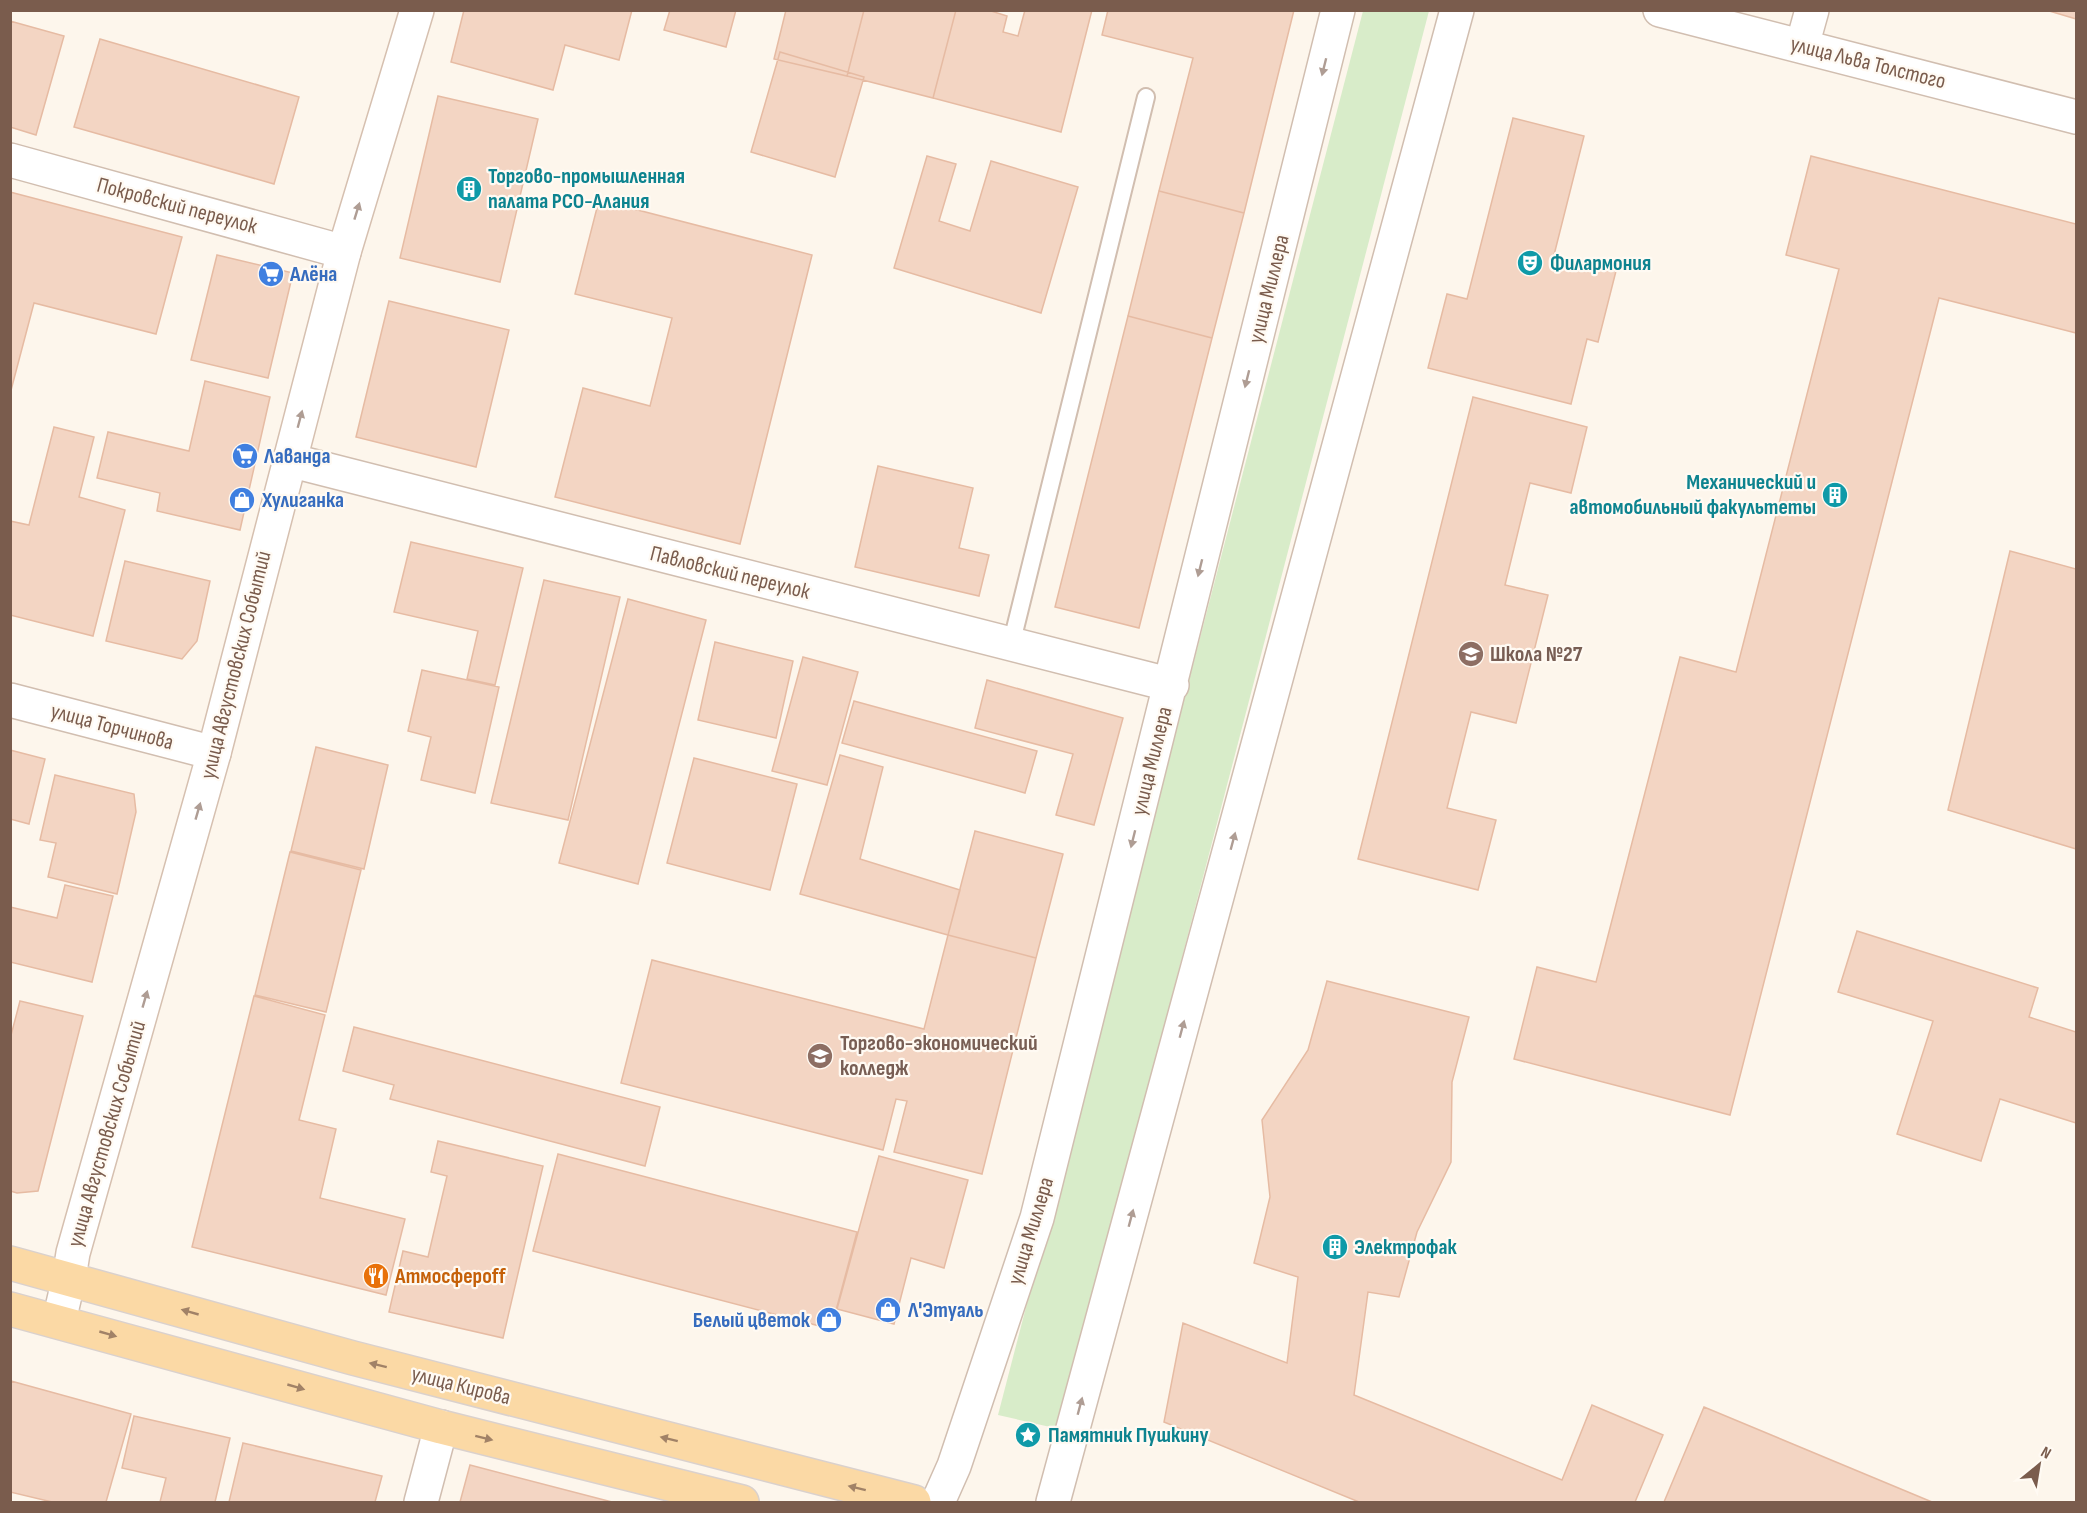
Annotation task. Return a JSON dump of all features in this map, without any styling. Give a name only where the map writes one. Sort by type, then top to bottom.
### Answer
[{"type":"main road","name":"улица Кирова","points":[[10,1263],[352,1358],[914,1503]]},
{"type":"main road","name":"улица Кирова","points":[[10,1309],[441,1427],[741,1503]]},
{"type":"street","name":"улица Августовских Событий","points":[[59,1321],[73,1253],[214,753],[344,252],[417,10]]},
{"type":"street","name":"улица Миллера","points":[[938,1503],[954,1467],[1037,1218],[1172,686],[1338,10]]},
{"type":"street","points":[[1053,1503],[1457,10]]},
{"type":"street","name":"улица Льва Толстого","points":[[1660,10],[2076,117]]},
{"type":"street","points":[[1802,46],[1812,10]]},
{"type":"street","name":"Покровский переулок","points":[[10,160],[344,252]]},
{"type":"street","name":"Павловский переулок","points":[[289,460],[1172,686]]},
{"type":"street","name":"улица Торчинова","points":[[10,700],[214,753]]},
{"type":"street","points":[[421,1503],[441,1427]]},
{"type":"lane","points":[[1011,645],[1146,97]]},
{"type":"green space","points":[[1363,11],[1429,11],[1059,1429],[998,1415]]},
{"type":"building","points":[[464,10],[632,10],[619,60],[565,45],[553,90],[451,62]]},
{"type":"building","points":[[670,10],[736,10],[726,47],[664,30]]},
{"type":"building","points":[[786,10],[864,10],[847,76],[774,59]]},
{"type":"building","points":[[864,10],[956,10],[933,98],[847,76]]},
{"type":"building","points":[[956,10],[988,10],[1007,16],[1003,32],[1018,36],[1025,10],[1092,10],[1061,132],[933,98]]},
{"type":"building","points":[[1108,10],[1294,10],[1244,213],[1159,191],[1193,58],[1102,35]]},
{"type":"building","points":[[2046,10],[2076,10],[2076,19]]},
{"type":"building","points":[[10,21],[64,36],[36,135],[10,127]]},
{"type":"building","points":[[100,39],[299,97],[274,184],[74,127]]},
{"type":"building","points":[[780,52],[864,77],[835,177],[751,152]]},
{"type":"building","name":"Торгово-промышленная палата РСО-Алания","points":[[438,96],[538,119],[500,282],[400,258]]},
{"type":"building","name":"Филармония","points":[[1513,118],[1584,136],[1554,255],[1616,271],[1598,342],[1587,339],[1571,404],[1428,368],[1447,294],[1467,299]]},
{"type":"building","points":[[927,156],[956,164],[939,221],[970,231],[991,161],[1078,187],[1041,313],[894,268]]},
{"type":"building","name":"Механический и автомобильный факультеты","points":[[1811,156],[2076,224],[2076,333],[1939,298],[1730,1115],[1514,1059],[1537,967],[1596,982],[1680,657],[1736,672],[1839,269],[1786,255]]},
{"type":"building","points":[[1159,191],[1244,213],[1212,338],[1128,316]]},
{"type":"building","points":[[10,192],[182,237],[156,334],[34,303],[10,394]]},
{"type":"building","points":[[599,200],[812,255],[740,544],[555,497],[583,388],[650,406],[672,318],[575,294]]},
{"type":"building","points":[[217,255],[293,273],[268,378],[191,360]]},
{"type":"building","points":[[389,301],[509,330],[476,467],[356,437]]},
{"type":"building","points":[[1128,316],[1212,338],[1139,628],[1055,607]]},
{"type":"building","points":[[205,381],[270,397],[240,530],[157,511],[160,493],[97,478],[108,432],[189,451]]},
{"type":"building","name":"Школа №27","points":[[1473,397],[1587,427],[1571,493],[1530,483],[1505,585],[1548,595],[1516,723],[1471,712],[1447,808],[1496,820],[1478,890],[1358,859]]},
{"type":"building","points":[[54,427],[94,437],[79,497],[125,510],[93,636],[10,615],[10,521],[29,525]]},
{"type":"building","points":[[878,466],[973,488],[959,548],[989,555],[979,596],[855,567]]},
{"type":"building","points":[[411,542],[523,568],[495,685],[467,679],[478,631],[394,612]]},
{"type":"building","points":[[2010,551],[2076,569],[2076,849],[1948,810]]},
{"type":"building","points":[[125,561],[210,581],[197,641],[182,659],[106,641]]},
{"type":"building","points":[[544,580],[620,597],[568,820],[491,803]]},
{"type":"building","points":[[628,599],[706,620],[638,884],[559,863]]},
{"type":"building","points":[[715,642],[793,661],[776,738],[698,720]]},
{"type":"building","points":[[803,657],[858,672],[827,785],[772,771]]},
{"type":"building","points":[[422,670],[499,687],[475,793],[421,780],[431,737],[408,731]]},
{"type":"building","points":[[987,680],[1123,718],[1094,825],[1056,815],[1073,754],[975,728]]},
{"type":"building","points":[[854,701],[1037,751],[1025,793],[842,743]]},
{"type":"building","points":[[316,747],[388,765],[364,869],[291,851]]},
{"type":"building","points":[[10,750],[45,759],[29,824],[10,819]]},
{"type":"building","points":[[840,755],[883,767],[860,859],[960,890],[948,935],[800,894]]},
{"type":"building","points":[[694,758],[797,784],[770,890],[667,863]]},
{"type":"building","points":[[55,775],[134,794],[136,812],[117,894],[48,877],[56,843],[40,840]]},
{"type":"building","points":[[975,831],[1063,854],[1036,958],[948,935]]},
{"type":"building","points":[[290,852],[361,870],[326,1012],[255,995]]},
{"type":"building","points":[[65,885],[113,896],[92,982],[10,962],[10,907],[57,918]]},
{"type":"building","points":[[1857,931],[2038,988],[2029,1017],[2076,1032],[2076,1123],[2000,1099],[1981,1161],[1897,1134],[1933,1021],[1838,992]]},
{"type":"building","name":"Торгово-экономический колледж","points":[[948,935],[1036,958],[982,1174],[894,1152],[907,1101],[896,1099],[883,1150],[621,1083],[652,960],[924,1029]]},
{"type":"building","name":"Электрофак","points":[[1327,981],[1469,1017],[1452,1082],[1451,1162],[1417,1232],[1399,1297],[1368,1292],[1354,1395],[1562,1480],[1592,1405],[1663,1435],[1635,1502],[1359,1502],[1164,1422],[1183,1323],[1287,1363],[1298,1277],[1254,1263],[1270,1197],[1262,1120],[1308,1050]]},
{"type":"building","points":[[254,996],[325,1015],[299,1120],[336,1129],[320,1198],[405,1219],[386,1295],[192,1247]]},
{"type":"building","points":[[20,1001],[83,1016],[38,1191],[17,1193],[10,1191],[10,1039]]},
{"type":"building","points":[[354,1027],[660,1107],[645,1166],[390,1099],[394,1085],[343,1071]]},
{"type":"building","points":[[438,1141],[543,1166],[503,1338],[389,1312],[403,1251],[428,1257],[447,1176],[431,1172]]},
{"type":"building","points":[[558,1154],[857,1232],[831,1329],[533,1251]]},
{"type":"building","points":[[879,1156],[968,1180],[944,1268],[911,1258],[894,1324],[837,1309]]},
{"type":"building","points":[[11,1381],[131,1414],[106,1502],[52,1502],[10,1492]]},
{"type":"building","points":[[1704,1407],[1932,1502],[1664,1502]]},
{"type":"building","points":[[134,1416],[230,1438],[215,1502],[160,1502],[166,1478],[122,1468]]},
{"type":"building","points":[[243,1443],[382,1476],[375,1502],[229,1502]]},
{"type":"building","points":[[470,1465],[612,1502],[460,1502]]},
{"type":"place","name":"Торгово-промышленная палата РСО-Алания","points":[[469,189]]},
{"type":"place","name":"Филармония","points":[[1530,263]]},
{"type":"place","name":"Алёна","points":[[271,274]]},
{"type":"place","name":"Лаванда","points":[[245,456]]},
{"type":"place","name":"Механический и автомобильный факультеты","points":[[1835,495]]},
{"type":"place","name":"Хулиганка","points":[[242,500]]},
{"type":"place","name":"Школа №27","points":[[1471,654]]},
{"type":"place","name":"Торгово-экономический колледж","points":[[820,1056]]},
{"type":"place","name":"Электрофак","points":[[1335,1247]]},
{"type":"place","name":"Атмосферoff","points":[[376,1276]]},
{"type":"place","name":"Л'Этуаль","points":[[888,1310]]},
{"type":"place","name":"Белый цветок","points":[[829,1320]]},
{"type":"place","name":"Памятник Пушкину","points":[[1028,1435]]}]
